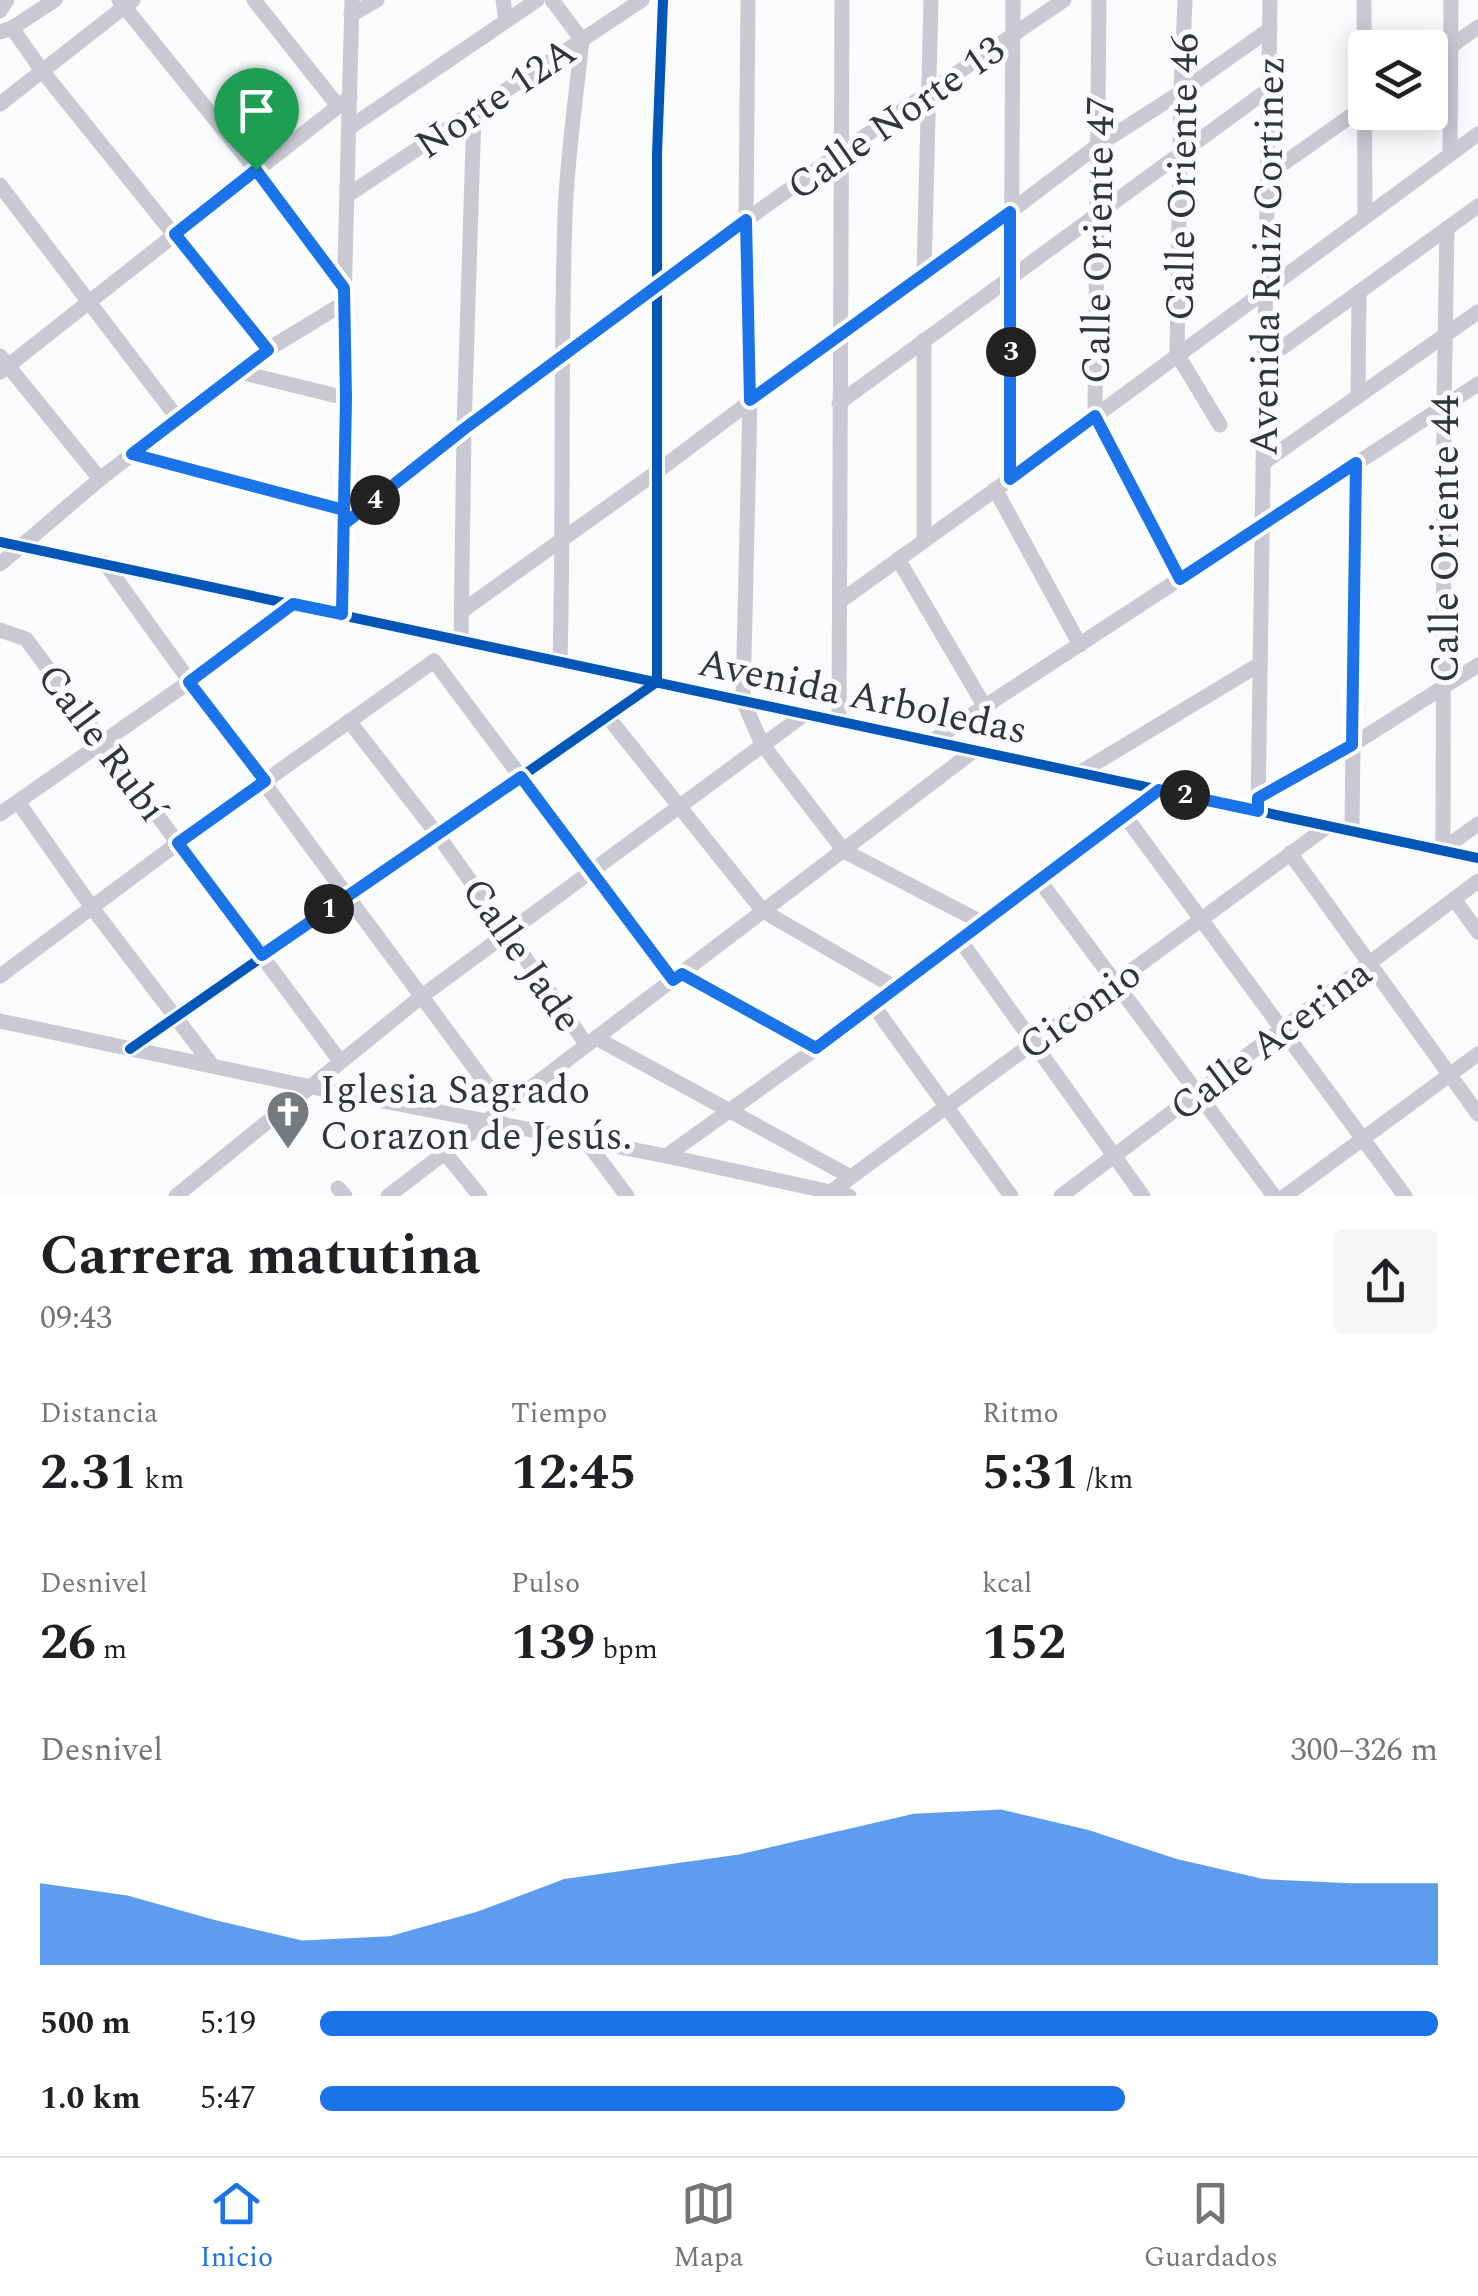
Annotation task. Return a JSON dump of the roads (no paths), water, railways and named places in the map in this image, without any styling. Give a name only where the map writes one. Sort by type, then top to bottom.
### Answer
[{"type":"street","points":[[0,10],[7,0]]},
{"type":"street","points":[[55,0],[6,30],[268,350]]},
{"type":"street","points":[[254,0],[344,102]]},
{"type":"street","points":[[342,614],[349,128],[344,102],[352,8],[377,0]]},
{"type":"street","points":[[502,0],[506,22]]},
{"type":"street","points":[[349,128],[537,0]]},
{"type":"street","points":[[552,0],[582,40],[565,212],[560,661]]},
{"type":"street","name":"Norte 12A","points":[[348,195],[642,0]]},
{"type":"street","points":[[130,1048],[657,682],[657,152],[663,0]]},
{"type":"street","points":[[748,0],[746,220],[750,400],[744,700],[762,744],[844,851],[983,922]]},
{"type":"street","points":[[840,721],[842,0]]},
{"type":"street","points":[[924,274],[930,0]]},
{"type":"street","points":[[1010,479],[1013,0]]},
{"type":"street","name":"Calle Norte 13","points":[[344,517],[840,152],[1064,0]]},
{"type":"street","name":"Calle Oriente 47","points":[[1100,0],[1095,416],[1180,579]]},
{"type":"street","name":"Calle Oriente 46","points":[[1177,354],[1185,0]]},
{"type":"street","name":"Avenida Ruiz Cortinez","points":[[1258,805],[1270,0]]},
{"type":"street","points":[[1364,0],[1364,30]]},
{"type":"street","points":[[1450,154],[1451,0]]},
{"type":"street","points":[[0,104],[126,2],[256,170],[344,296]]},
{"type":"street","points":[[1450,46],[1478,27]]},
{"type":"street","points":[[462,611],[1098,146],[1270,29]]},
{"type":"street","points":[[839,402],[1269,90]]},
{"type":"street","points":[[100,479],[3,365],[90,302],[344,102]]},
{"type":"street","points":[[461,640],[474,112]]},
{"type":"street","points":[[1268,175],[1348,118]]},
{"type":"street","points":[[1364,130],[1365,216]]},
{"type":"street","points":[[842,600],[1478,134]]},
{"type":"street","points":[[0,185],[178,419]]},
{"type":"street","points":[[1265,360],[1478,206]]},
{"type":"street","name":"Calle Oriente 44","points":[[1443,849],[1447,228]]},
{"type":"street","points":[[1358,396],[1359,292]]},
{"type":"street","points":[[0,564],[132,454],[344,296]]},
{"type":"street","points":[[1263,462],[1478,312]]},
{"type":"street","points":[[924,340],[924,540]]},
{"type":"street","points":[[1177,354],[1220,424]]},
{"type":"street","points":[[239,372],[346,398]]},
{"type":"street","points":[[932,741],[1478,384]]},
{"type":"street","points":[[132,454],[344,517]]},
{"type":"street","points":[[1352,831],[1356,463]]},
{"type":"street","points":[[995,489],[1080,644]]},
{"type":"street","name":"Avenida Arboledas","points":[[0,542],[1159,790],[1258,805],[1328,826],[1478,858]]},
{"type":"street","points":[[898,559],[984,707]]},
{"type":"street","points":[[105,564],[504,1108]]},
{"type":"street","points":[[0,814],[293,604]]},
{"type":"street","name":"Calle Rubí","points":[[0,630],[26,639],[340,1060]]},
{"type":"street","points":[[3,968],[93,909],[178,843],[434,661],[439,635]]},
{"type":"street","points":[[434,661],[592,872],[677,977],[816,1048]]},
{"type":"street","points":[[1079,772],[1260,664]]},
{"type":"street","points":[[1258,805],[1478,665]]},
{"type":"street","points":[[176,1196],[197,1190],[340,1060],[422,996],[805,714]]},
{"type":"street","points":[[607,716],[764,911],[896,988]]},
{"type":"street","name":"Calle Jade","points":[[349,720],[592,1041],[851,1177]]},
{"type":"street","points":[[388,1196],[975,750]]},
{"type":"street","points":[[666,1156],[1159,790]]},
{"type":"street","points":[[18,802],[212,1066]]},
{"type":"street","points":[[1125,816],[1405,1196]]},
{"type":"street","points":[[1443,849],[1478,824]]},
{"type":"street","name":"Ciconio","points":[[828,1194],[1328,826]]},
{"type":"street","points":[[1290,853],[1478,1114]]},
{"type":"street","points":[[1039,880],[1274,1196]]},
{"type":"street","name":"Calle Acerina","points":[[1061,1196],[1478,881]]},
{"type":"street","points":[[1454,900],[1478,932]]},
{"type":"street","points":[[960,940],[1143,1196]]},
{"type":"street","points":[[873,1006],[1011,1196]]},
{"type":"street","points":[[0,1021],[849,1196]]},
{"type":"street","points":[[1285,1196],[1478,1054]]},
{"type":"street","points":[[586,1141],[620,1193]]},
{"type":"street","points":[[445,1153],[480,1196]]},
{"type":"place","name":"Iglesia Sagrado Corazon de Jesús.","points":[[288,1150]]}]
